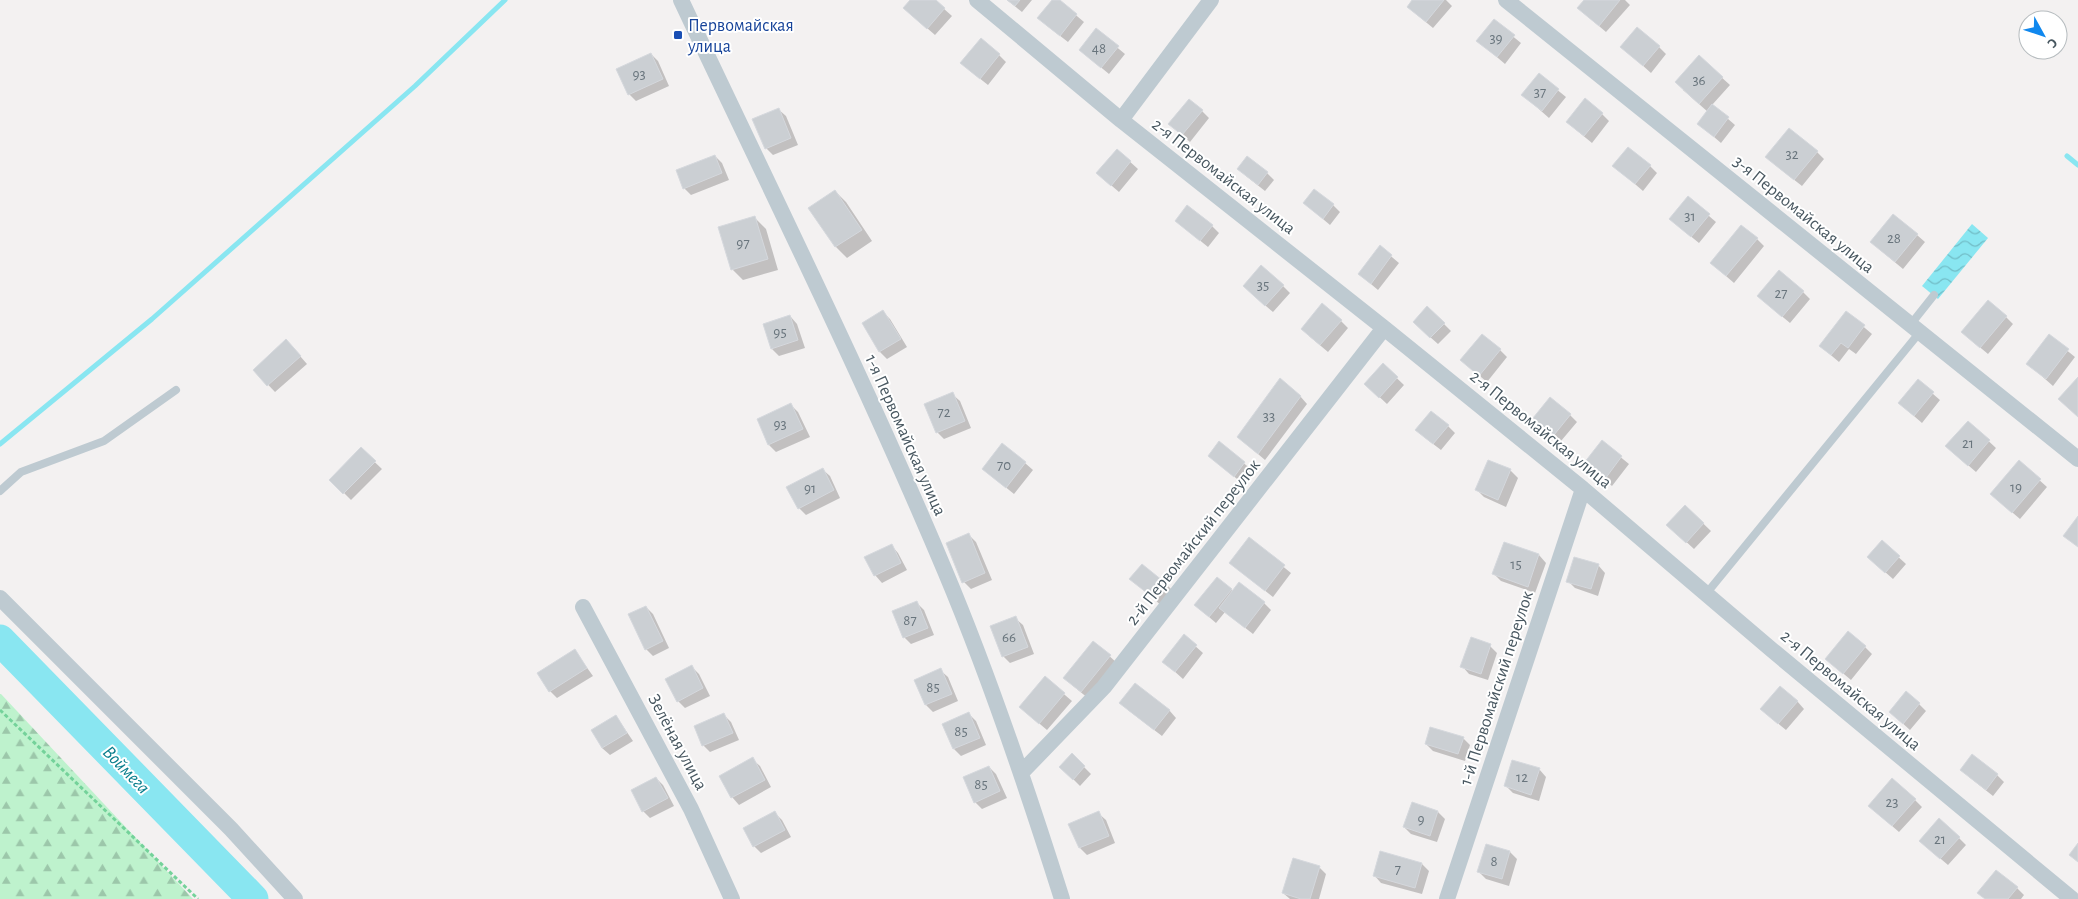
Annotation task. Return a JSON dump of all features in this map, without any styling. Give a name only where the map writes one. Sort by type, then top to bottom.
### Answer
[{"type":"street","name":"1-я Первомайская улица","points":[[681,0],[854,369],[945,571],[1022,772],[1062,899]]},
{"type":"street","name":"2-я Первомайская улица","points":[[977,0],[1120,120],[1384,328],[1583,489],[2072,899]]},
{"type":"street","points":[[1120,120],[1211,0]]},
{"type":"street","name":"3-я Первомайская улица","points":[[1507,0],[2078,459]]},
{"type":"street","name":"2-й Первомайский переулок","points":[[1022,772],[1104,687],[1384,328]]},
{"type":"street","name":"1-й Первомайский переулок","points":[[1447,899],[1583,489]]},
{"type":"street","points":[[0,598],[231,829],[295,899]]},
{"type":"street","name":"Зелёная улица","points":[[583,607],[691,809],[732,899]]},
{"type":"lane","points":[[1706,594],[1915,328],[1934,295]]},
{"type":"lane","points":[[0,491],[21,472],[104,441],[176,390]]},
{"type":"path","points":[[0,710],[198,899]]},
{"type":"green space","points":[[1,694],[193,899],[0,899]]},
{"type":"water","points":[[1972,224],[1988,238],[1938,299],[1922,286]]},
{"type":"building","points":[[910,0],[936,0],[945,8],[927,29],[903,8]]},
{"type":"building","points":[[1007,0],[1020,0],[1015,6]]},
{"type":"building","points":[[1052,0],[1060,0],[1077,14],[1060,36],[1037,18]]},
{"type":"building","points":[[1412,0],[1444,0],[1426,22],[1407,7]]},
{"type":"building","points":[[1584,0],[1620,0],[1599,26],[1577,8]]},
{"type":"building","points":[[1494,19],[1515,35],[1497,57],[1476,41]]},
{"type":"building","points":[[1637,27],[1660,46],[1643,66],[1620,47]]},
{"type":"building","points":[[1096,28],[1119,46],[1101,68],[1079,50]]},
{"type":"building","points":[[981,38],[1000,54],[980,79],[960,63]]},
{"type":"building","points":[[651,53],[663,79],[628,95],[616,69]]},
{"type":"building","points":[[1699,55],[1723,77],[1699,104],[1675,82]]},
{"type":"building","points":[[1539,73],[1559,89],[1542,111],[1521,95]]},
{"type":"building","points":[[1585,98],[1603,113],[1584,136],[1566,122]]},
{"type":"building","points":[[1189,99],[1203,110],[1182,135],[1168,124]]},
{"type":"building","points":[[1712,104],[1729,117],[1714,137],[1697,124]]},
{"type":"building","points":[[779,108],[791,138],[765,149],[752,119]]},
{"type":"building","points":[[1789,128],[1818,151],[1794,180],[1765,157]]},
{"type":"building","points":[[1628,147],[1651,165],[1635,184],[1612,166]]},
{"type":"building","points":[[1117,149],[1131,161],[1111,186],[1096,173]]},
{"type":"building","points":[[715,155],[722,173],[683,189],[676,170]]},
{"type":"building","points":[[1247,156],[1268,172],[1258,185],[1237,169]]},
{"type":"building","points":[[1314,189],[1334,204],[1323,219],[1303,203]]},
{"type":"building","points":[[835,190],[862,230],[835,247],[808,208]]},
{"type":"building","points":[[1688,196],[1710,214],[1691,237],[1669,219]]},
{"type":"building","points":[[1187,205],[1213,225],[1200,241],[1175,221]]},
{"type":"building","points":[[1893,214],[1918,234],[1895,262],[1870,242]]},
{"type":"building","points":[[755,216],[768,259],[731,270],[718,227]]},
{"type":"building","points":[[1741,225],[1758,238],[1726,276],[1710,263]]},
{"type":"building","points":[[1380,245],[1392,255],[1371,284],[1358,274]]},
{"type":"building","points":[[1261,265],[1284,285],[1265,306],[1243,286]]},
{"type":"building","points":[[1779,270],[1804,291],[1782,317],[1757,296]]},
{"type":"building","points":[[1988,300],[2007,316],[1980,348],[1961,332]]},
{"type":"building","points":[[1322,303],[1342,320],[1320,345],[1301,329]]},
{"type":"building","points":[[1427,306],[1445,323],[1430,338],[1413,322]]},
{"type":"building","points":[[883,310],[901,339],[879,352],[862,323]]},
{"type":"building","points":[[1846,311],[1865,325],[1848,348],[1841,343],[1831,355],[1819,346]]},
{"type":"building","points":[[790,315],[798,340],[771,349],[763,324]]},
{"type":"building","points":[[1482,334],[1501,349],[1479,376],[1460,360]]},
{"type":"building","points":[[2049,334],[2069,349],[2046,379],[2026,364]]},
{"type":"building","points":[[286,339],[301,356],[267,386],[253,370]]},
{"type":"building","points":[[1383,363],[1398,377],[1379,398],[1364,384]]},
{"type":"building","points":[[2078,377],[2078,417],[2058,399]]},
{"type":"building","points":[[1280,378],[1301,396],[1258,454],[1237,437]]},
{"type":"building","points":[[1918,379],[1934,392],[1914,416],[1898,403]]},
{"type":"building","points":[[953,392],[965,421],[936,433],[924,404]]},
{"type":"building","points":[[1550,397],[1571,414],[1554,435],[1533,418]]},
{"type":"building","points":[[791,403],[803,429],[768,445],[757,419]]},
{"type":"building","points":[[1431,411],[1449,425],[1433,444],[1415,430]]},
{"type":"building","points":[[1968,421],[1990,440],[1968,466],[1945,446]]},
{"type":"building","points":[[1602,440],[1622,456],[1605,479],[1584,463]]},
{"type":"building","points":[[1219,441],[1245,462],[1234,477],[1208,456]]},
{"type":"building","points":[[1002,443],[1026,462],[1006,488],[982,469]]},
{"type":"building","points":[[361,447],[376,461],[343,494],[329,480]]},
{"type":"building","points":[[1488,460],[1511,469],[1498,500],[1475,490]]},
{"type":"building","points":[[2019,460],[2041,479],[2012,513],[1990,494]]},
{"type":"building","points":[[823,468],[834,490],[798,509],[786,487]]},
{"type":"building","points":[[1685,505],[1704,523],[1686,543],[1666,525]]},
{"type":"building","points":[[2078,516],[2078,547],[2063,536]]},
{"type":"building","points":[[969,533],[985,573],[962,583],[946,543]]},
{"type":"building","points":[[1249,537],[1285,565],[1265,591],[1229,563]]},
{"type":"building","points":[[1882,540],[1900,556],[1885,573],[1867,557]]},
{"type":"building","points":[[1504,542],[1539,554],[1528,587],[1492,574]]},
{"type":"building","points":[[892,544],[901,563],[874,576],[864,557]]},
{"type":"building","points":[[1574,557],[1599,564],[1591,589],[1566,582]]},
{"type":"building","points":[[1142,564],[1168,585],[1156,600],[1129,579]]},
{"type":"building","points":[[1217,577],[1232,589],[1209,617],[1194,605]]},
{"type":"building","points":[[1239,582],[1265,602],[1245,628],[1219,608]]},
{"type":"building","points":[[917,601],[928,628],[903,638],[892,611]]},
{"type":"building","points":[[646,606],[663,641],[645,650],[628,614]]},
{"type":"building","points":[[1016,616],[1028,647],[1002,657],[990,626]]},
{"type":"building","points":[[1848,631],[1866,646],[1843,674],[1825,659]]},
{"type":"building","points":[[1184,634],[1197,645],[1175,672],[1162,662]]},
{"type":"building","points":[[1471,637],[1491,644],[1481,674],[1460,667]]},
{"type":"building","points":[[1093,641],[1111,655],[1081,692],[1063,678]]},
{"type":"building","points":[[575,649],[587,668],[549,692],[537,673]]},
{"type":"building","points":[[692,665],[703,688],[677,702],[665,679]]},
{"type":"building","points":[[941,668],[952,694],[925,705],[914,680]]},
{"type":"building","points":[[1045,676],[1065,693],[1039,724],[1019,707]]},
{"type":"building","points":[[1135,683],[1170,710],[1154,730],[1119,703]]},
{"type":"building","points":[[1780,686],[1798,701],[1778,724],[1760,709]]},
{"type":"building","points":[[1906,691],[1920,703],[1903,724],[1889,712]]},
{"type":"building","points":[[969,712],[980,738],[953,749],[942,724]]},
{"type":"building","points":[[724,713],[733,733],[702,746],[694,726]]},
{"type":"building","points":[[616,715],[627,733],[602,748],[591,730]]},
{"type":"building","points":[[1430,727],[1464,737],[1458,754],[1425,744]]},
{"type":"building","points":[[1072,753],[1085,766],[1073,780],[1059,767]]},
{"type":"building","points":[[1972,754],[1998,774],[1986,790],[1960,770]]},
{"type":"building","points":[[753,757],[765,780],[731,798],[719,776]]},
{"type":"building","points":[[1512,760],[1540,768],[1531,795],[1504,786]]},
{"type":"building","points":[[989,766],[1000,791],[974,803],[963,777]]},
{"type":"building","points":[[656,777],[668,798],[642,812],[631,790]]},
{"type":"building","points":[[1892,778],[1916,799],[1892,826],[1868,806]]},
{"type":"building","points":[[1412,802],[1438,811],[1430,836],[1403,827]]},
{"type":"building","points":[[775,811],[785,830],[753,847],[743,828]]},
{"type":"building","points":[[1099,811],[1109,836],[1079,848],[1068,824]]},
{"type":"building","points":[[1939,818],[1960,837],[1940,859],[1919,841]]},
{"type":"building","points":[[2078,843],[2078,862],[2069,855]]},
{"type":"building","points":[[1486,844],[1510,851],[1502,879],[1477,872]]},
{"type":"building","points":[[1380,851],[1422,863],[1415,888],[1373,876]]},
{"type":"building","points":[[1293,858],[1320,866],[1310,899],[1301,899],[1282,893]]},
{"type":"building","points":[[1996,870],[2018,887],[2008,899],[1985,899],[1977,893]]},
{"type":"waterway","points":[[0,444],[152,319],[415,86],[505,0]]},
{"type":"waterway","points":[[2067,156],[2078,165]]},
{"type":"waterway","name":"Воймега","points":[[0,640],[253,899]]},
{"type":"place","name":"Первомайская улица","points":[[678,35]]}]
